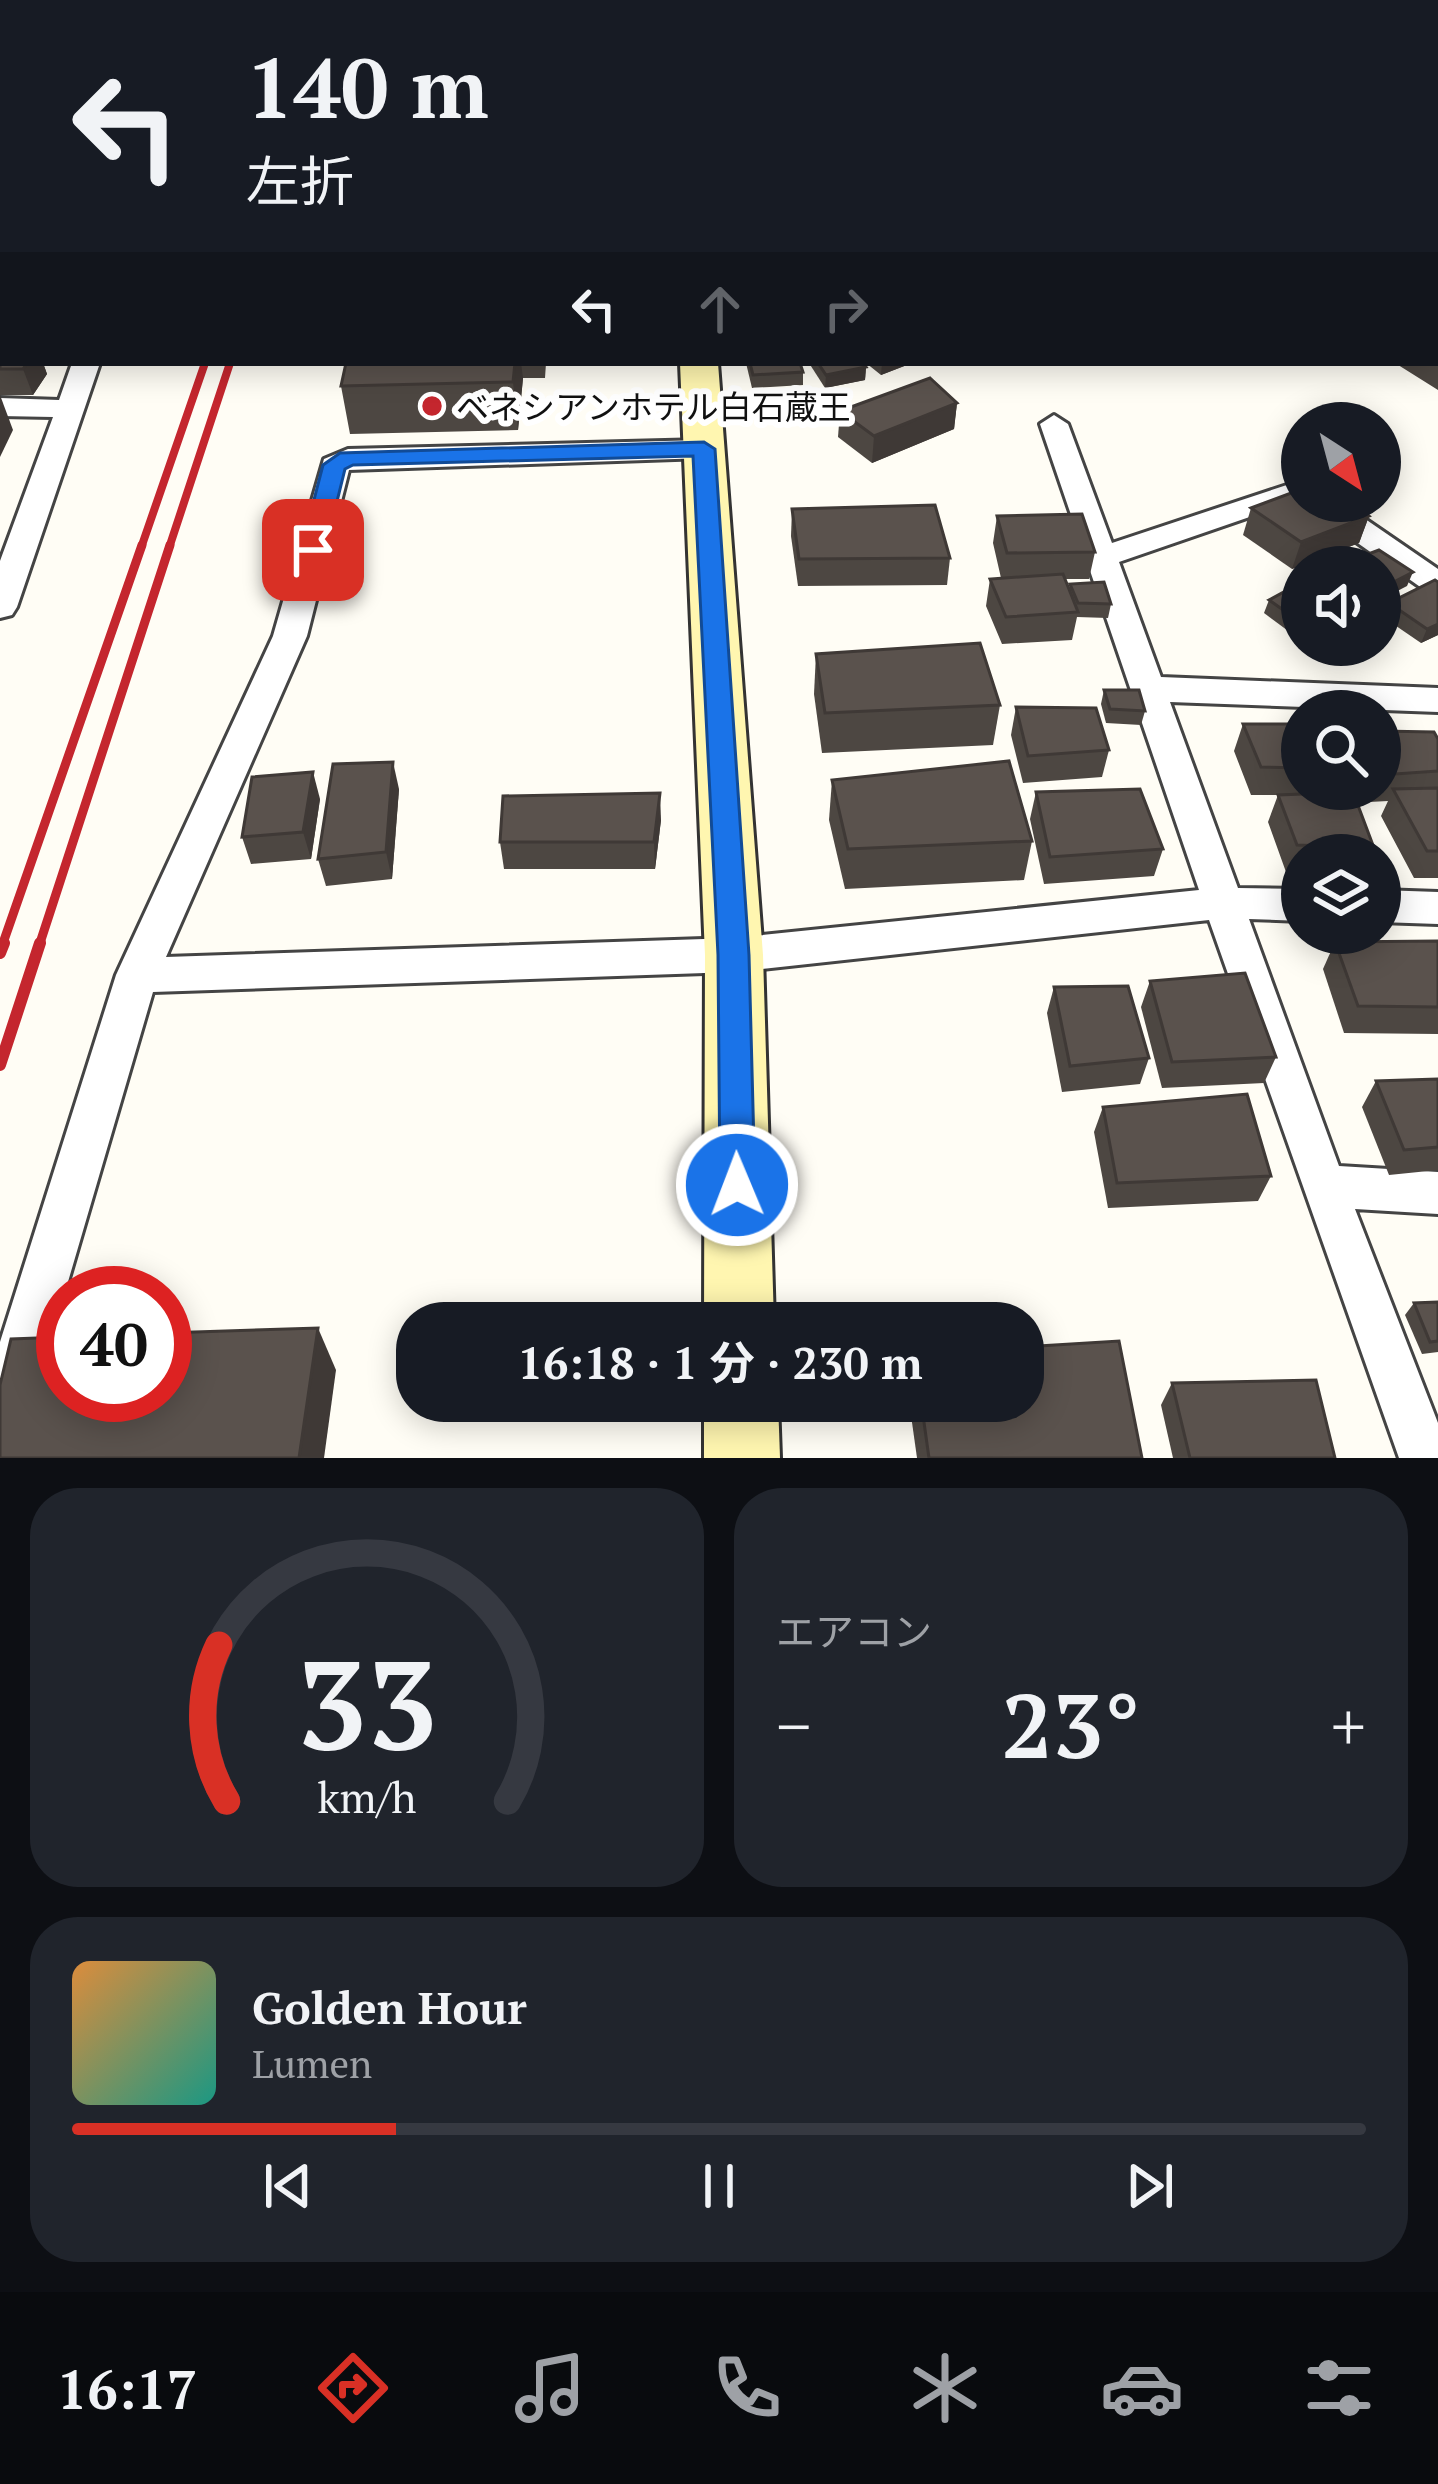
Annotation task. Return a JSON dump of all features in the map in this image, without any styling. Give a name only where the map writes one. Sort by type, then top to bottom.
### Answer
[{"type":"street","points":[[1,601],[85,366]]},
{"type":"street","points":[[699,366],[734,955],[740,1302]]},
{"type":"street","points":[[0,407],[69,409]]},
{"type":"street","points":[[1054,424],[1323,1186],[1425,1458]]},
{"type":"street","points":[[0,1425],[137,975],[290,636],[335,465],[348,458],[704,449]]},
{"type":"street","points":[[1102,556],[1281,497]]},
{"type":"street","points":[[1348,522],[1438,584]]},
{"type":"street","points":[[1148,688],[1438,700]]},
{"type":"street","points":[[137,975],[734,955],[1223,903],[1281,904]]},
{"type":"street","points":[[1401,907],[1438,908]]},
{"type":"street","points":[[1323,1186],[1438,1193]]},
{"type":"street","points":[[741,1422],[742,1458]]},
{"type":"building","points":[[345,366],[515,366],[513,382],[341,386]]},
{"type":"building","points":[[751,366],[801,366],[803,372],[753,375]]},
{"type":"building","points":[[820,366],[866,367],[826,375]]},
{"type":"building","points":[[930,378],[957,403],[874,436],[840,411]]},
{"type":"building","points":[[1281,497],[1281,522],[1353,522],[1301,542],[1251,508]]},
{"type":"building","points":[[935,505],[950,558],[799,559],[792,509]]},
{"type":"building","points":[[1082,514],[1095,552],[1007,553],[997,516]]},
{"type":"building","points":[[1063,574],[1078,612],[1006,617],[990,579]]},
{"type":"building","points":[[1104,582],[1111,604],[1078,603],[1070,584]]},
{"type":"building","points":[[1438,582],[1438,624],[1427,629],[1401,611],[1401,597]]},
{"type":"building","points":[[1281,593],[1281,609],[1269,600]]},
{"type":"building","points":[[980,643],[1000,705],[825,713],[816,654]]},
{"type":"building","points":[[1104,690],[1139,690],[1145,711],[1110,709]]},
{"type":"building","points":[[1016,707],[1096,708],[1109,750],[1028,756]]},
{"type":"building","points":[[1243,724],[1281,724],[1281,767],[1261,767]]},
{"type":"building","points":[[1401,731],[1434,732],[1438,771],[1401,774]]},
{"type":"building","points":[[1009,761],[1032,841],[848,849],[832,780]]},
{"type":"building","points":[[393,762],[386,852],[318,859],[333,764]]},
{"type":"building","points":[[313,772],[303,832],[242,837],[252,777]]},
{"type":"building","points":[[1438,788],[1438,851],[1427,851],[1401,804],[1401,789]]},
{"type":"building","points":[[1140,789],[1163,849],[1050,857],[1036,792]]},
{"type":"building","points":[[660,793],[654,842],[500,842],[503,796]]},
{"type":"building","points":[[1284,810],[1360,810],[1369,834],[1293,834]]},
{"type":"building","points":[[1401,941],[1438,941],[1438,1007],[1358,1006],[1339,954],[1401,954]]},
{"type":"building","points":[[1245,973],[1276,1057],[1172,1062],[1150,981]]},
{"type":"building","points":[[1128,986],[1149,1058],[1070,1066],[1054,987]]},
{"type":"building","points":[[1438,1079],[1438,1147],[1404,1150],[1376,1081]]},
{"type":"building","points":[[1247,1094],[1271,1176],[1117,1183],[1103,1107]]},
{"type":"building","points":[[1438,1302],[1438,1341],[1430,1342],[1414,1303]]},
{"type":"building","points":[[318,1328],[299,1458],[0,1458],[0,1385],[11,1339],[36,1338],[36,1422],[192,1422],[192,1332]]},
{"type":"building","points":[[1119,1341],[1142,1458],[929,1458],[924,1422],[1044,1422],[1044,1346]]},
{"type":"building","points":[[1316,1380],[1335,1458],[1190,1458],[1172,1383]]},
{"type":"railway","points":[[141,548],[204,366]]},
{"type":"railway","points":[[169,548],[229,366]]},
{"type":"railway","points":[[2,946],[142,545]]},
{"type":"railway","points":[[39,946],[170,545]]},
{"type":"railway","points":[[0,953],[4,943]]},
{"type":"railway","points":[[0,1065],[40,943]]},
{"type":"place","name":"ベネシアンホテル白石蔵王","points":[[432,406]]},
{"type":"route","points":[[313,550],[335,465],[348,458],[704,449],[734,955],[737,1185]]}]
